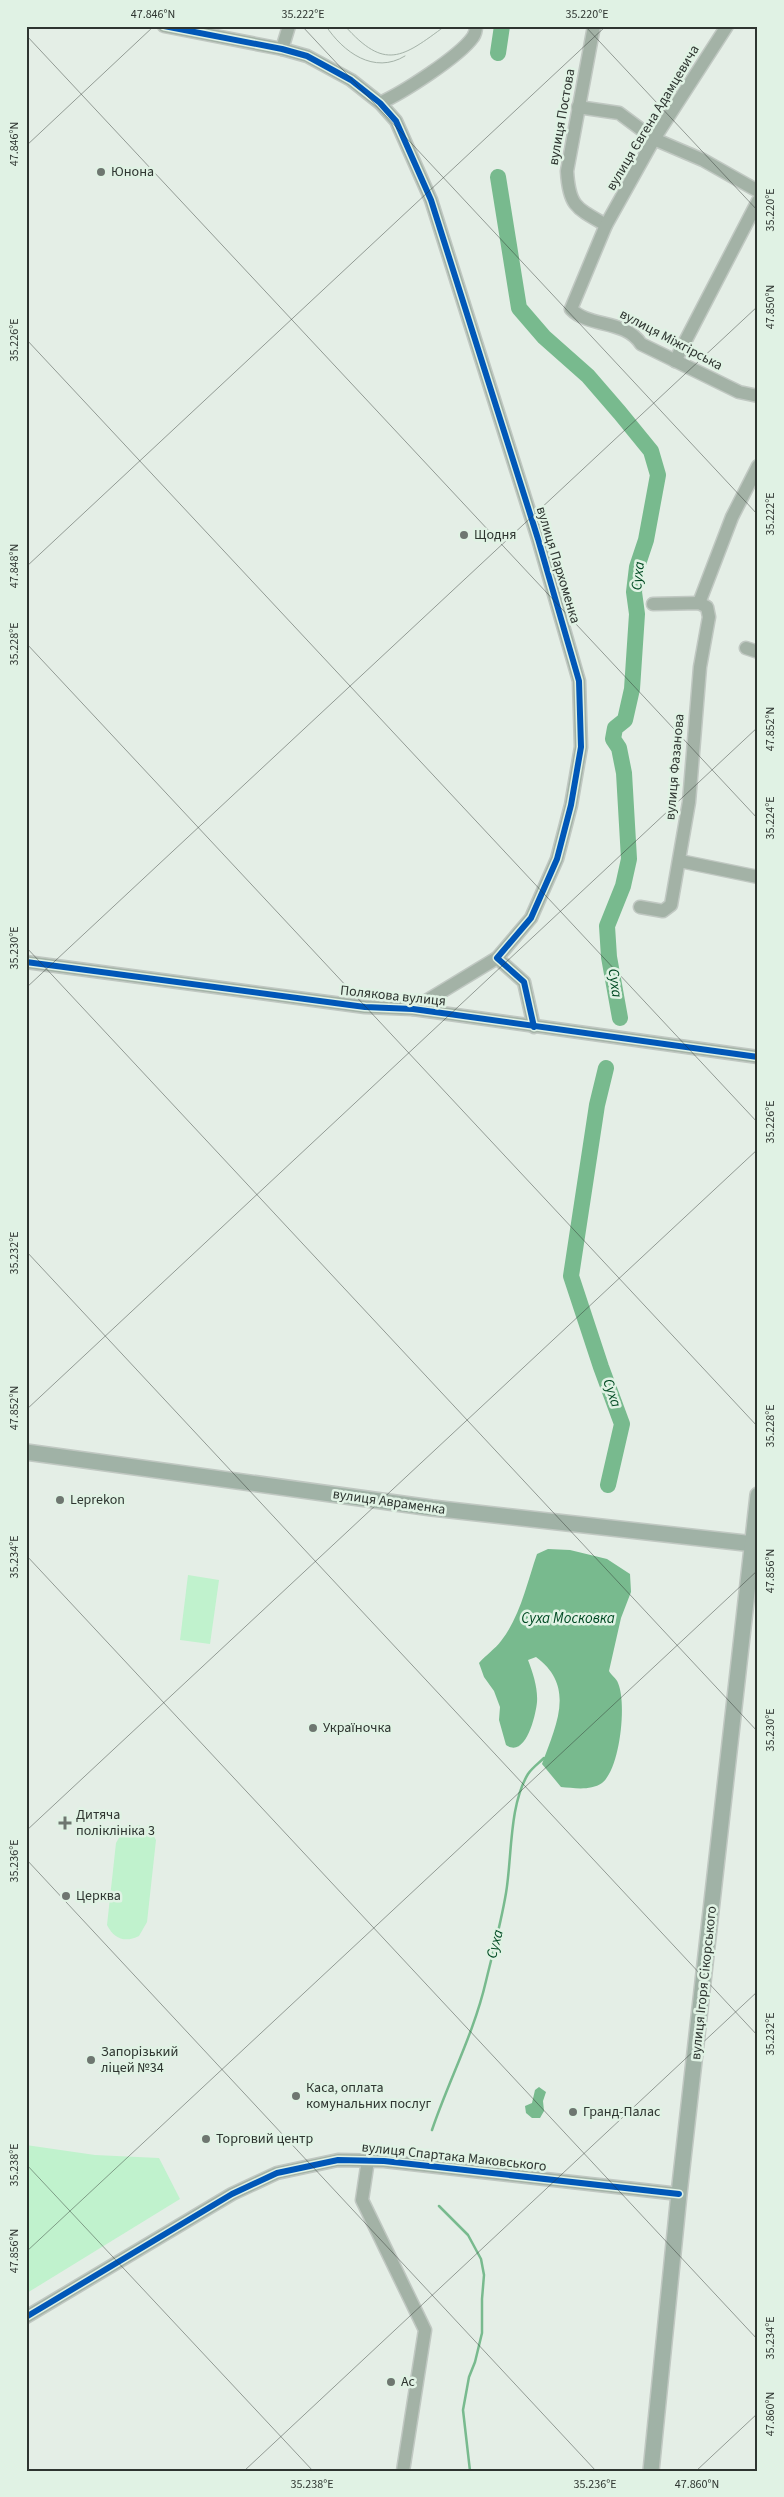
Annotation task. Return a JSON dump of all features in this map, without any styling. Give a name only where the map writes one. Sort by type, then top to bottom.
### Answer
[{"type":"main road","name":"вулиця Авраменка","points":[[26,1452],[432,1508],[754,1544]]},
{"type":"main road","name":"вулиця Ігоря Сікорського","points":[[651,2471],[679,2194],[758,1496]]},
{"type":"street","name":"вулиця Пархоменка","points":[[164,26],[282,49],[328,66],[351,80],[380,103],[396,121],[431,200],[538,539],[579,681],[581,747],[571,805],[557,859],[531,918],[497,958]]},
{"type":"street","points":[[282,49],[288,26]]},
{"type":"street","points":[[380,103],[401,94],[464,47],[474,36],[476,26]]},
{"type":"street","name":"вулиця Постова","points":[[594,26],[567,171],[568,194],[583,212],[606,225]]},
{"type":"street","name":"вулиця Євгена Адамцевича","points":[[571,309],[606,225],[654,139],[727,26]]},
{"type":"street","points":[[578,107],[619,113],[654,139],[703,160],[758,192]]},
{"type":"street","points":[[675,361],[758,201]]},
{"type":"street","name":"вулиця Міжгірська","points":[[571,309],[577,315],[606,322],[635,334],[641,344],[739,392],[758,396]]},
{"type":"street","points":[[653,604],[699,603],[732,517],[758,466]]},
{"type":"street","name":"вулиця Фазанова","points":[[640,908],[663,911],[668,909],[671,905],[680,861],[689,802],[700,667],[709,617],[707,607],[699,603]]},
{"type":"street","points":[[680,861],[758,877]]},
{"type":"street","points":[[497,958],[524,982],[534,1027]]},
{"type":"street","name":"Полякова вулиця","points":[[412,1010],[497,958]]},
{"type":"street","name":"Полякова вулиця","points":[[26,962],[365,1007],[412,1010],[758,1057]]},
{"type":"street","points":[[368,2160],[362,2200],[425,2330],[403,2471]]},
{"type":"street","name":"вулиця Спартака Маковського","points":[[26,2317],[232,2194],[278,2173],[329,2162],[368,2160],[679,2194]]},
{"type":"shaded area","points":[[188,1575],[219,1580],[210,1644],[180,1640]]},
{"type":"shaded area","points":[[139,1825],[152,1833],[156,1840],[147,1922],[139,1936],[125,1939],[113,1934],[107,1925],[116,1843],[124,1829]]},
{"type":"shaded area","points":[[26,2145],[95,2155],[159,2158],[180,2199],[27,2293]]},
{"type":"water","name":"Суха Московка","points":[[548,1549],[570,1550],[607,1559],[630,1574],[631,1592],[621,1618],[609,1671],[617,1682],[621,1693],[622,1720],[620,1736],[613,1765],[608,1776],[602,1783],[592,1787],[561,1787],[542,1764],[557,1722],[559,1708],[559,1694],[556,1681],[549,1669],[536,1657],[528,1660],[536,1686],[536,1708],[529,1733],[519,1746],[513,1748],[506,1745],[499,1720],[500,1707],[494,1691],[484,1677],[479,1663],[499,1644],[508,1632],[522,1599],[537,1554]]},
{"type":"water","points":[[539,2087],[546,2092],[543,2101],[544,2111],[540,2118],[532,2118],[526,2113],[525,2106],[532,2103],[535,2090]]},
{"type":"waterway","name":"Суха","points":[[498,53],[502,26]]},
{"type":"waterway","name":"Суха","points":[[498,177],[519,308],[544,337],[588,376],[620,413],[651,451],[658,475],[646,540],[637,567],[634,592],[637,614],[632,689],[625,720],[615,728],[613,739],[619,748],[624,773],[629,859],[623,886],[607,926],[609,957],[620,1018]]},
{"type":"waterway","name":"Суха","points":[[606,1068],[597,1105],[571,1276],[622,1424],[608,1485]]},
{"type":"waterway","name":"Суха","points":[[432,2130],[475,2019],[486,1981],[506,1893],[517,1801],[528,1774],[544,1758]]},
{"type":"waterway","name":"Суха Московка","points":[[439,2206],[468,2235],[481,2259],[484,2275],[482,2333],[475,2362],[469,2377],[463,2410],[470,2471]]},
{"type":"tram line","points":[[326,26],[341,44],[360,58],[382,63],[405,56]]},
{"type":"tram line","points":[[345,26],[371,49],[383,54],[394,55],[417,46],[445,26]]},
{"type":"cycle path","points":[[164,26],[282,49],[307,56],[351,80],[380,103],[396,121],[431,200],[538,539],[579,681],[581,747],[571,805],[557,859],[531,918],[497,958],[524,982],[534,1027]]},
{"type":"cycle path","points":[[26,962],[365,1007],[413,1009],[758,1057]]},
{"type":"cycle path","points":[[26,2317],[232,2194],[277,2173],[338,2160],[384,2161],[679,2194]]},
{"type":"place","name":"Юнона","points":[[101,172]]},
{"type":"place","name":"Щодня","points":[[464,535]]},
{"type":"place","name":"Leprekon","points":[[60,1500]]},
{"type":"place","name":"Україночка","points":[[313,1728]]},
{"type":"place","name":"Дитяча поліклініка 3","points":[[65,1823]]},
{"type":"place","name":"Церква","points":[[66,1896]]},
{"type":"place","name":"Запорізький ліцей №34","points":[[91,2060]]},
{"type":"place","name":"Каса, оплата комунальних послуг","points":[[296,2096]]},
{"type":"place","name":"Гранд-Палас","points":[[573,2112]]},
{"type":"place","name":"Торговий центр","points":[[206,2139]]},
{"type":"place","name":"Ас","points":[[391,2382]]}]
